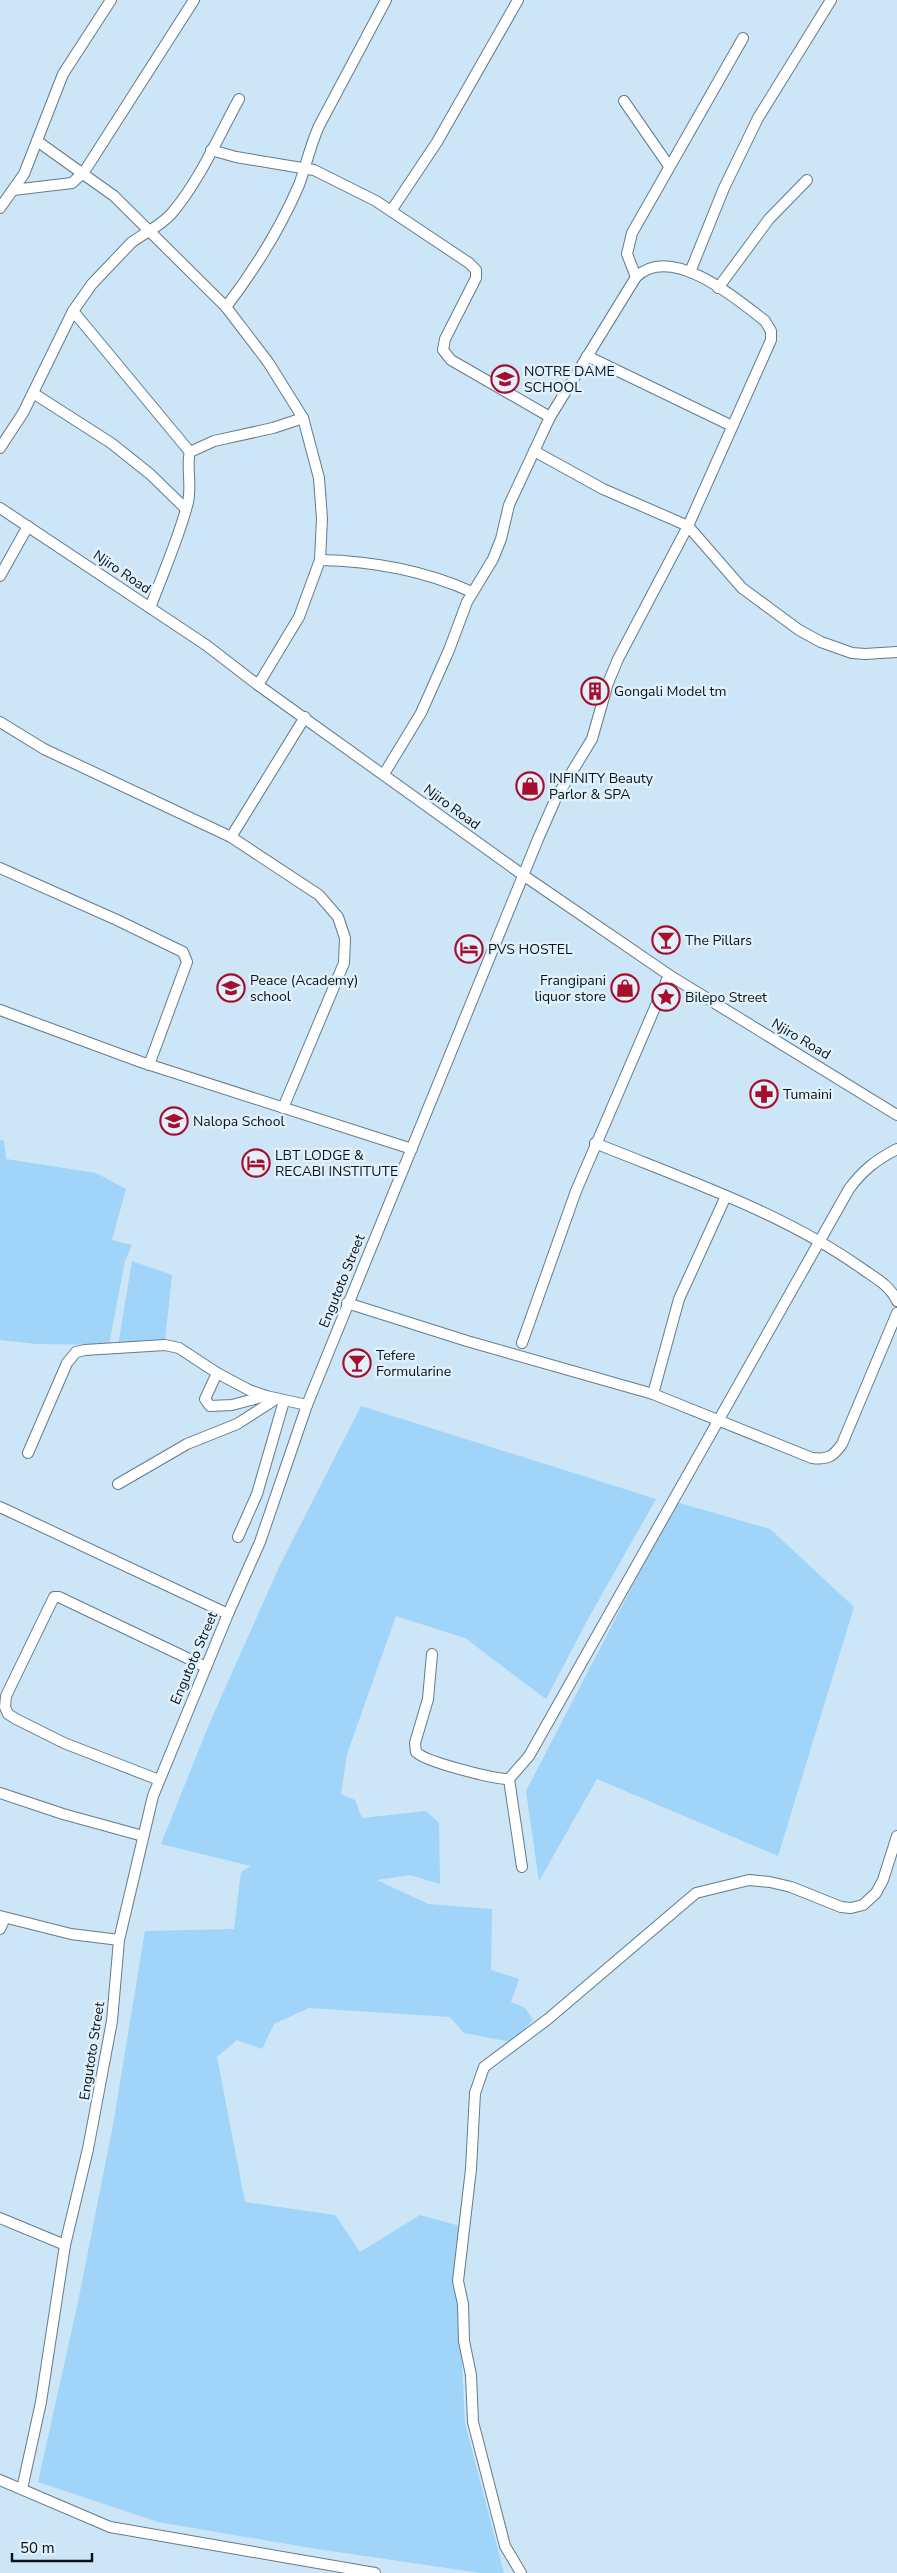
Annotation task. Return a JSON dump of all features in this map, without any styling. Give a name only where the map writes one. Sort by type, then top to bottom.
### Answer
[{"type":"street","points":[[1,205],[24,174],[63,74],[112,0]]},
{"type":"street","points":[[13,190],[72,183],[84,172],[194,0]]},
{"type":"street","points":[[226,307],[248,278],[280,225],[298,185],[319,126],[386,0]]},
{"type":"street","points":[[391,211],[437,142],[518,0]]},
{"type":"street","points":[[690,272],[724,188],[758,118],[831,0]]},
{"type":"street","points":[[636,277],[629,264],[627,246],[669,166],[743,38]]},
{"type":"street","points":[[0,448],[33,392],[73,311],[92,284],[138,237],[150,233],[171,214],[211,150],[239,99]]},
{"type":"street","points":[[624,101],[669,166]]},
{"type":"street","points":[[37,141],[84,172],[131,212],[226,307],[268,362],[303,418],[319,478],[322,519],[320,560],[298,617],[258,686]]},
{"type":"street","points":[[211,150],[251,160],[303,167],[327,176],[391,211],[469,263],[476,270],[476,278],[445,339],[443,350],[446,356],[550,416]]},
{"type":"street","points":[[384,774],[421,713],[472,592],[487,572],[501,539],[509,505],[550,416],[636,277],[644,269],[654,266],[672,266],[690,272],[718,288],[769,218],[807,180]]},
{"type":"street","name":"Engutoto Street","points":[[22,2489],[41,2402],[65,2245],[88,2150],[112,2021],[119,1940],[142,1836],[159,1780],[260,1542],[307,1405],[347,1303],[412,1149],[523,875],[556,798],[592,739],[608,684],[618,659],[688,526],[771,340],[771,331],[765,321],[718,288]]},
{"type":"street","points":[[73,311],[190,452]]},
{"type":"street","points":[[587,356],[732,426]]},
{"type":"street","points":[[33,392],[118,449],[150,474],[186,509]]},
{"type":"street","points":[[150,608],[186,509],[190,485],[188,459],[190,452],[214,441],[303,418]]},
{"type":"street","points":[[534,452],[603,489],[688,526],[742,588],[798,630],[821,642],[852,653],[897,652]]},
{"type":"street","name":"Njiro Road","points":[[0,508],[206,645],[258,686],[305,717],[523,875],[669,975],[897,1115]]},
{"type":"street","points":[[0,576],[28,526]]},
{"type":"street","points":[[320,560],[369,562],[404,568],[472,592]]},
{"type":"street","points":[[231,837],[305,717]]},
{"type":"street","points":[[0,722],[44,749],[231,837],[319,895],[338,917],[345,938],[344,963],[283,1108]]},
{"type":"street","points":[[0,868],[118,920],[183,952],[187,962],[149,1065]]},
{"type":"street","points":[[522,1343],[560,1234],[595,1143],[669,975]]},
{"type":"street","points":[[0,1010],[149,1065],[412,1149]]},
{"type":"street","points":[[595,1143],[726,1196],[820,1241],[890,1289],[897,1301]]},
{"type":"street","points":[[432,1654],[428,1699],[415,1743],[416,1752],[425,1758],[480,1774],[498,1779],[509,1779],[529,1756],[849,1189],[862,1171],[897,1148]]},
{"type":"street","points":[[653,1394],[679,1299],[726,1196]]},
{"type":"street","points":[[347,1303],[467,1341],[653,1394],[812,1458],[825,1460],[835,1454],[842,1444],[897,1313]]},
{"type":"street","points":[[28,1453],[66,1363],[76,1352],[165,1345],[188,1352],[217,1373],[266,1396],[307,1405]]},
{"type":"street","points":[[217,1373],[205,1400],[210,1406],[232,1405],[266,1396]]},
{"type":"street","points":[[118,1484],[187,1444],[237,1424],[280,1400]]},
{"type":"street","points":[[238,1537],[260,1485],[280,1400]]},
{"type":"street","points":[[0,1507],[228,1614]]},
{"type":"street","points":[[159,1780],[64,1743],[16,1719],[8,1714],[5,1707],[6,1696],[54,1597],[59,1597],[206,1666]]},
{"type":"street","points":[[509,1779],[522,1867]]},
{"type":"street","points":[[0,1793],[63,1814],[142,1836]]},
{"type":"street","points":[[520,2573],[518,2565],[505,2546],[473,2422],[471,2375],[464,2341],[463,2304],[458,2282],[469,2186],[475,2093],[484,2067],[548,2020],[696,1893],[749,1880],[770,1882],[851,1908],[863,1905],[876,1893],[883,1880],[896,1839]]},
{"type":"street","points":[[0,1929],[2,1917],[71,1934],[119,1940]]},
{"type":"street","points":[[0,2218],[65,2245]]},
{"type":"street","points":[[0,2480],[110,2527],[375,2573]]},
{"type":"shaded area","points":[[0,1140],[4,1141],[6,1159],[96,1173],[126,1189],[112,1240],[132,1245],[125,1261],[109,1345],[37,1344],[0,1340]]},
{"type":"shaded area","points":[[132,1261],[172,1275],[165,1341],[130,1342],[118,1346]]},
{"type":"shaded area","points":[[361,1406],[656,1499],[588,1619],[546,1699],[465,1638],[396,1616],[347,1754],[341,1794],[355,1800],[362,1818],[426,1811],[439,1823],[440,1884],[410,1875],[377,1880],[428,1904],[492,1909],[491,1970],[519,1979],[511,2002],[525,2008],[533,2020],[511,2042],[464,2033],[450,2017],[309,2008],[274,2024],[262,2049],[237,2040],[217,2057],[245,2202],[335,2215],[360,2252],[420,2215],[460,2226],[459,2304],[465,2423],[504,2573],[481,2573],[317,2549],[158,2522],[38,2482],[78,2302],[113,2125],[145,1931],[234,1929],[241,1872],[251,1866],[161,1844],[210,1722],[279,1567]]},
{"type":"shaded area","points":[[676,1502],[770,1529],[854,1607],[778,1856],[597,1779],[539,1881],[526,1791]]},
{"type":"place","name":"NOTRE DAME SCHOOL","points":[[505,379]]},
{"type":"place","name":"Gongali Model tm","points":[[595,691]]},
{"type":"place","name":"INFINITY Beauty Parlor & SPA","points":[[530,786]]},
{"type":"place","name":"The Pillars","points":[[666,940]]},
{"type":"place","name":"PVS HOSTEL","points":[[469,949]]},
{"type":"place","name":"Peace (Academy) school","points":[[231,988]]},
{"type":"place","name":"Frangipani liquor store","points":[[625,988]]},
{"type":"place","name":"Bilepo Street","points":[[666,997]]},
{"type":"place","name":"Tumaini","points":[[764,1094]]},
{"type":"place","name":"Nalopa School","points":[[174,1121]]},
{"type":"place","name":"LBT LODGE & RECABI INSTITUTE","points":[[256,1163]]},
{"type":"place","name":"Tefere Formularine","points":[[357,1363]]}]
